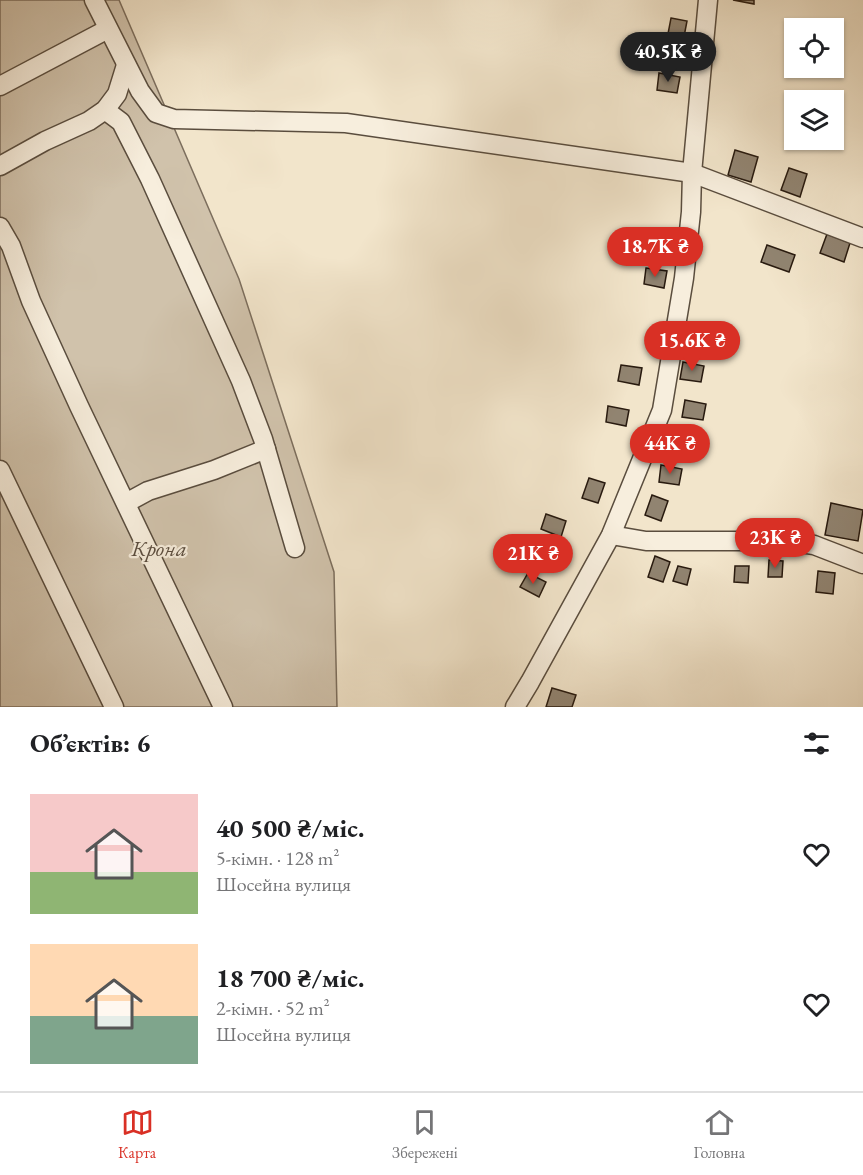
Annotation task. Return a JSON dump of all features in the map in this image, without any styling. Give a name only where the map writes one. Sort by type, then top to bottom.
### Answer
[{"type":"street","points":[[94,0],[140,91],[156,112],[174,120],[346,123],[692,173],[863,238]]},
{"type":"street","points":[[515,707],[611,535],[662,410],[684,278],[708,0]]},
{"type":"street","points":[[0,86],[108,29]]},
{"type":"street","points":[[0,166],[45,141],[89,122],[105,110],[117,94],[126,65]]},
{"type":"street","points":[[105,110],[121,122],[150,179],[241,381],[266,449],[295,549]]},
{"type":"street","points":[[0,227],[11,246],[41,322],[223,707]]},
{"type":"street","points":[[126,503],[148,491],[214,470],[266,449]]},
{"type":"street","points":[[0,470],[114,707]]},
{"type":"street","points":[[611,535],[645,541],[787,541],[814,545],[863,564]]},
{"type":"green space","name":"Крона","points":[[0,0],[119,0],[239,279],[334,572],[337,707],[0,707]]},
{"type":"building","points":[[733,0],[754,0],[754,4]]},
{"type":"building","points":[[671,18],[687,21],[683,42],[667,39]]},
{"type":"building","points":[[659,73],[680,77],[677,93],[657,90]]},
{"type":"building","points":[[735,150],[758,157],[751,182],[728,175]]},
{"type":"building","points":[[789,168],[807,174],[800,197],[781,190]]},
{"type":"building","points":[[827,234],[850,243],[844,262],[820,253]]},
{"type":"building","points":[[767,245],[795,255],[789,272],[761,262]]},
{"type":"building","points":[[646,268],[667,271],[664,288],[644,284]]},
{"type":"building","points":[[683,362],[704,366],[701,382],[680,379]]},
{"type":"building","points":[[621,365],[642,368],[639,385],[618,381]]},
{"type":"building","points":[[685,400],[706,404],[703,420],[682,417]]},
{"type":"building","points":[[608,406],[629,410],[626,426],[606,422]]},
{"type":"building","points":[[661,465],[682,469],[679,485],[659,482]]},
{"type":"building","points":[[589,478],[605,483],[598,503],[582,498]]},
{"type":"building","points":[[652,495],[668,501],[661,521],[645,515]]},
{"type":"building","points":[[831,503],[863,510],[858,541],[825,535]]},
{"type":"building","points":[[546,514],[566,521],[561,537],[541,529]]},
{"type":"building","points":[[655,556],[670,562],[663,582],[648,577]]},
{"type":"building","points":[[769,560],[783,561],[782,577],[768,577]]},
{"type":"building","points":[[678,566],[691,569],[687,585],[673,581]]},
{"type":"building","points":[[735,566],[749,566],[748,583],[734,582]]},
{"type":"building","points":[[818,571],[835,573],[833,594],[816,592]]},
{"type":"building","points":[[528,573],[546,582],[539,597],[520,587]]},
{"type":"building","points":[[552,688],[576,695],[572,707],[546,707]]}]
